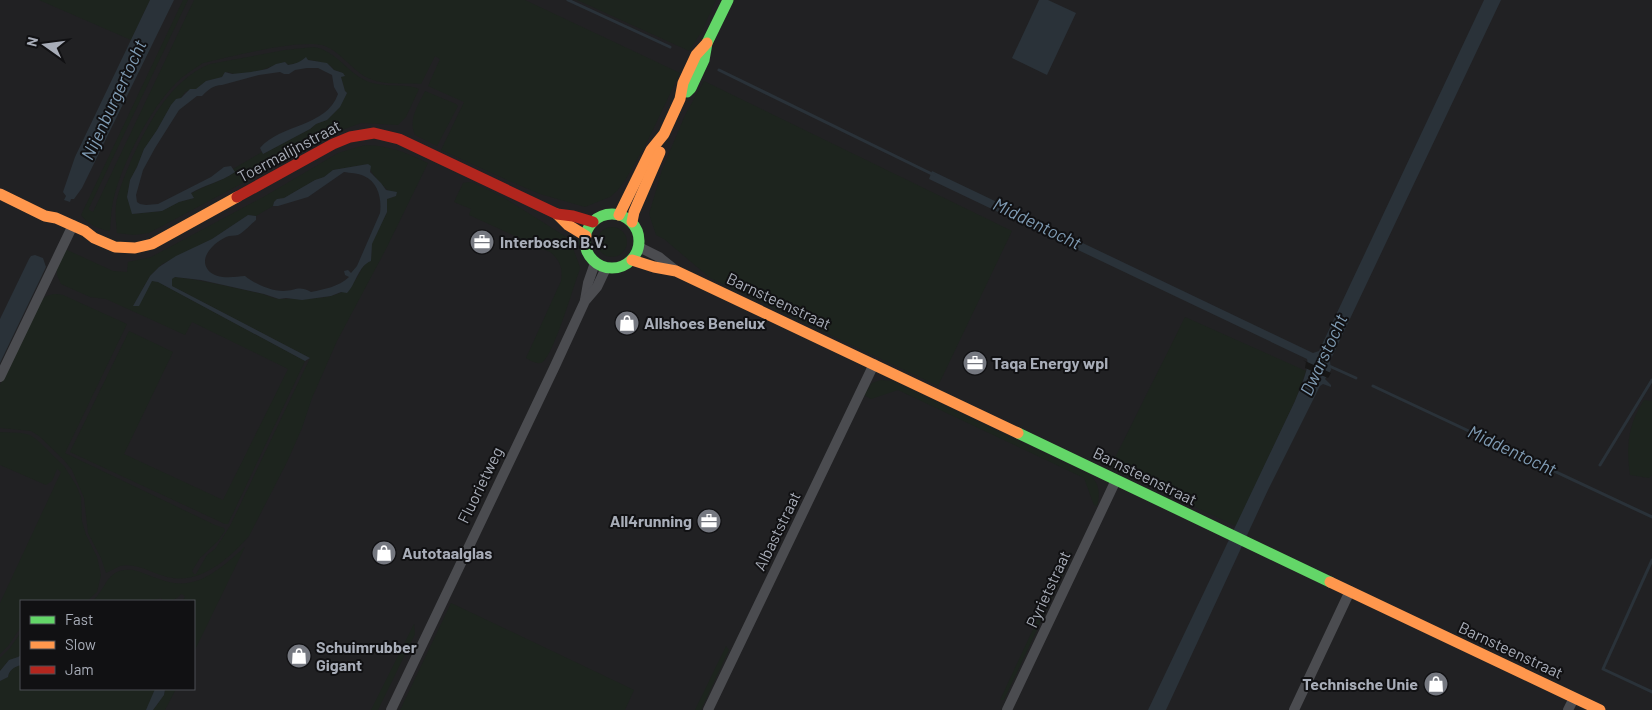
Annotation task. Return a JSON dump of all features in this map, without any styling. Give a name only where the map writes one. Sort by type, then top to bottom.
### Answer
[{"type":"street","points":[[632,222],[636,207],[659,154],[664,134],[680,99],[683,83],[689,69],[696,55],[707,43],[728,0]]},
{"type":"street","name":"Toermalijnstraat","points":[[0,194],[45,216],[53,224],[71,229],[82,238],[94,238],[120,248],[143,247],[152,244],[333,144],[351,136],[364,133],[381,133],[399,139],[557,214],[573,216],[593,222]]},
{"type":"street","points":[[618,215],[651,150],[664,134]]},
{"type":"street","name":"Toermalijnstraat","points":[[557,214],[568,225],[586,236]]},
{"type":"street","points":[[608,214],[618,215],[632,222],[640,237],[639,247],[632,260],[626,265],[618,268],[606,268],[595,263],[587,251],[586,236],[593,222],[600,217],[608,214]]},
{"type":"street","points":[[0,376],[71,229]]},
{"type":"street","name":"Barnsteenstraat","points":[[639,247],[659,257],[676,271]]},
{"type":"street","name":"Barnsteenstraat","points":[[632,260],[676,271],[1600,710]]},
{"type":"street","name":"Fluorietweg","points":[[391,710],[584,301],[595,263]]},
{"type":"street","name":"Fluorietweg","points":[[584,301],[597,287],[606,268]]},
{"type":"street","name":"Albaststraat","points":[[708,710],[874,364]]},
{"type":"street","name":"Pyrietstraat","points":[[1007,710],[1116,480]]},
{"type":"street","points":[[1294,710],[1350,591]]},
{"type":"street","points":[[1568,710],[1574,698]]},
{"type":"shaded area","points":[[0,0],[1652,0],[1652,710],[0,710]]},
{"type":"shaded area","points":[[39,0],[150,0],[131,40]]},
{"type":"shaded area","points":[[183,0],[188,0],[89,208],[93,212],[194,0],[525,0],[680,73],[648,140],[626,179],[610,197],[585,207],[540,194],[441,150],[464,102],[428,86],[440,59],[435,56],[421,84],[390,83],[367,78],[330,48],[314,44],[265,49],[203,63],[176,83],[147,121],[118,183],[112,205],[110,231],[98,228],[90,224],[81,215]]},
{"type":"shaded area","points":[[577,0],[716,0],[702,31],[689,51]]},
{"type":"shaded area","points":[[314,47],[322,49],[369,82],[419,89],[406,117],[398,125],[361,123],[342,130],[149,233],[134,235],[117,233],[116,205],[130,163],[152,119],[172,92],[196,71],[210,64],[285,50]],"holes":[[[303,59],[331,66],[334,70],[343,73],[341,77],[347,93],[340,107],[327,120],[316,124],[263,154],[262,152],[233,169],[235,172],[230,175],[190,194],[194,198],[179,202],[162,211],[133,214],[127,197],[130,180],[144,149],[171,105],[181,98],[185,92],[196,89],[206,81],[222,77],[224,73],[228,72],[241,74],[256,72],[285,62],[288,65],[301,62]]]},
{"type":"shaded area","points":[[704,81],[1012,231],[938,386],[710,278],[664,239],[656,235],[649,214],[662,170],[685,115]]},
{"type":"shaded area","points":[[425,91],[458,106],[437,146],[415,135],[413,129],[413,118]]},
{"type":"shaded area","points":[[365,145],[398,150],[428,163],[386,249],[337,341],[287,462],[249,536],[234,552],[216,566],[195,576],[184,578],[166,577],[127,565],[120,566],[106,573],[101,558],[88,533],[84,498],[72,470],[39,436],[31,431],[0,428],[0,385],[40,301],[51,295],[63,295],[127,324],[65,453],[224,528],[225,531],[218,541],[200,558],[192,571],[196,574],[207,555],[215,549],[230,526],[310,358],[172,286],[172,278],[206,282],[277,299],[307,299],[335,295],[351,286],[365,263],[371,261],[372,243],[387,212],[387,199],[396,196],[379,182],[368,164],[333,170],[324,177],[315,180],[284,198],[277,199],[273,206],[256,216],[248,215],[212,239],[162,264],[150,276],[133,306],[152,281],[158,282],[305,361],[228,524],[70,452],[129,331],[173,352],[124,454],[223,500],[288,369],[192,322],[185,335],[106,299],[90,297],[61,284],[57,275],[57,268],[65,249],[113,271],[127,272],[128,262],[151,257],[265,196],[338,153]]},
{"type":"shaded area","points":[[468,182],[503,197],[570,240],[580,267],[579,272],[557,336],[546,359],[541,363],[526,358],[561,281],[562,272],[560,265],[550,252],[469,215],[471,209],[454,202],[463,183]]},
{"type":"shaded area","points":[[612,227],[623,231],[627,242],[623,253],[612,257],[601,253],[597,242],[601,231]]},
{"type":"shaded area","points":[[1185,317],[1306,371],[1295,401],[1236,526],[1110,468]]},
{"type":"shaded area","points":[[881,380],[893,381],[1090,475],[1096,482],[1098,489],[1097,506],[1094,505],[1084,478],[898,390],[871,399],[864,395],[872,383]]},
{"type":"shaded area","points":[[1644,400],[1652,401],[1652,475],[1649,478],[1630,475],[1629,464],[1628,445],[1631,427]]},
{"type":"shaded area","points":[[0,432],[30,435],[64,466],[81,497],[82,521],[86,535],[97,557],[101,575],[97,592],[88,600],[20,600],[20,628],[0,654],[0,603],[61,472],[57,469],[52,481],[46,485],[0,465]]},
{"type":"shaded area","points":[[245,547],[195,650],[195,600],[183,600],[185,596],[181,594],[175,600],[162,600],[161,598],[154,600],[94,600],[108,579],[124,570],[133,570],[164,581],[185,583],[204,578]]},
{"type":"shaded area","points":[[1069,552],[1072,553],[1071,558],[1004,700],[1000,700]]},
{"type":"shaded area","points":[[451,603],[634,690],[625,710],[400,710]]},
{"type":"shaded area","points":[[414,624],[415,634],[378,710],[371,710]]},
{"type":"shaded area","points":[[20,633],[20,656],[9,660],[0,671],[0,658]]},
{"type":"shaded area","points":[[726,646],[729,650],[701,710],[695,710]]},
{"type":"shaded area","points":[[20,665],[20,690],[155,690],[146,710],[0,710],[0,681],[8,677],[9,672]]},
{"type":"shaded area","points":[[165,690],[175,690],[165,710],[153,710],[164,695]]},
{"type":"water","name":"Nijenburgertocht","points":[[150,0],[174,0],[82,188],[70,202],[64,200],[66,196],[63,192],[75,157]]},
{"type":"water","points":[[1039,0],[1048,0],[1076,13],[1047,75],[1012,58]]},
{"type":"water","name":"Dwarstocht","points":[[1484,0],[1501,0],[1330,361],[1331,370],[1325,379],[1331,387],[1323,384],[1320,386],[1268,490],[1166,710],[1148,710],[1295,401],[1306,373],[1307,359],[929,179],[932,171],[1313,353],[1319,351]]},
{"type":"water","points":[[306,57],[308,60],[327,63],[334,70],[343,73],[345,76],[341,77],[347,93],[340,107],[327,120],[316,124],[263,154],[260,148],[269,140],[314,119],[332,105],[338,94],[334,87],[332,75],[318,68],[307,68],[295,70],[289,74],[280,72],[259,75],[213,87],[202,96],[197,96],[179,110],[143,170],[136,195],[137,202],[146,205],[158,204],[211,177],[224,167],[231,166],[235,172],[191,193],[194,198],[179,202],[162,211],[132,214],[127,197],[130,180],[144,149],[176,99],[181,98],[190,89],[196,89],[206,81],[222,77],[225,72],[232,74],[251,72],[267,69],[285,62],[288,65],[293,64]]},
{"type":"water","points":[[368,164],[371,166],[370,172],[386,190],[397,192],[396,196],[387,199],[387,212],[372,244],[371,261],[360,271],[347,293],[341,292],[331,296],[302,300],[279,299],[201,280],[175,277],[172,279],[172,286],[310,358],[305,361],[158,282],[152,281],[139,306],[133,306],[150,276],[159,267],[176,256],[212,239],[248,215],[256,216],[256,220],[240,234],[222,239],[209,250],[206,255],[205,265],[211,273],[225,277],[245,276],[253,282],[278,291],[300,289],[311,292],[340,283],[349,277],[345,275],[344,271],[348,270],[351,273],[357,266],[380,213],[380,197],[373,182],[362,175],[344,172],[308,197],[273,206],[277,199],[284,198],[315,180],[324,177],[333,170]]},
{"type":"water","points":[[35,255],[43,258],[46,267],[0,363],[0,319],[29,259]]},
{"type":"water","points":[[20,656],[20,665],[12,669],[8,677],[0,681],[0,671],[9,660]]},
{"type":"water","points":[[155,690],[165,690],[164,695],[153,710],[146,710]]},
{"type":"pier","points":[[1303,360],[1331,373],[1328,378],[1305,368],[1306,362]]},
{"type":"waterway","name":"Middentocht","points":[[568,0],[670,47]]},
{"type":"waterway","name":"Middentocht","points":[[719,70],[934,175]]},
{"type":"waterway","name":"Middentocht","points":[[1327,365],[1356,378]]},
{"type":"waterway","points":[[1600,465],[1652,380]]},
{"type":"waterway","name":"Middentocht","points":[[1373,386],[1652,517]]},
{"type":"waterway","points":[[1652,560],[1603,669],[1652,692]]},
{"type":"traffic: fast","points":[[687,92],[691,88],[704,60],[707,43],[728,0]]},
{"type":"traffic: fast","points":[[607,214],[617,214],[627,218],[635,226],[639,241],[635,256],[627,264],[617,268],[607,268],[597,264],[589,256],[585,246],[585,236],[589,226],[597,218],[607,214]]},
{"type":"traffic: fast","points":[[1018,433],[1330,582]]},
{"type":"traffic: slow","points":[[619,215],[651,150],[664,134],[680,99],[683,83],[696,55],[707,43]]},
{"type":"traffic: slow","points":[[632,222],[634,212],[660,152]]},
{"type":"traffic: slow","points":[[0,194],[45,216],[56,218],[85,231],[94,238],[115,247],[135,248],[152,244],[237,197]]},
{"type":"traffic: slow","points":[[557,214],[568,225],[586,236]]},
{"type":"traffic: slow","points":[[632,260],[676,271],[1018,433]]},
{"type":"traffic: slow","points":[[1330,582],[1600,710]]},
{"type":"traffic: jam","points":[[237,197],[333,144],[350,137],[374,133],[399,139],[557,214],[573,216],[593,222]]},
{"type":"place","name":"Interbosch B.V.","points":[[482,242]]},
{"type":"place","name":"Allshoes Benelux","points":[[627,323]]},
{"type":"place","name":"Taqa Energy wpl","points":[[975,363]]},
{"type":"place","name":"All4running","points":[[709,521]]},
{"type":"place","name":"Autotaalglas","points":[[384,553]]},
{"type":"place","name":"Schuimrubber Gigant","points":[[299,656]]},
{"type":"place","name":"Technische Unie","points":[[1436,684]]}]
